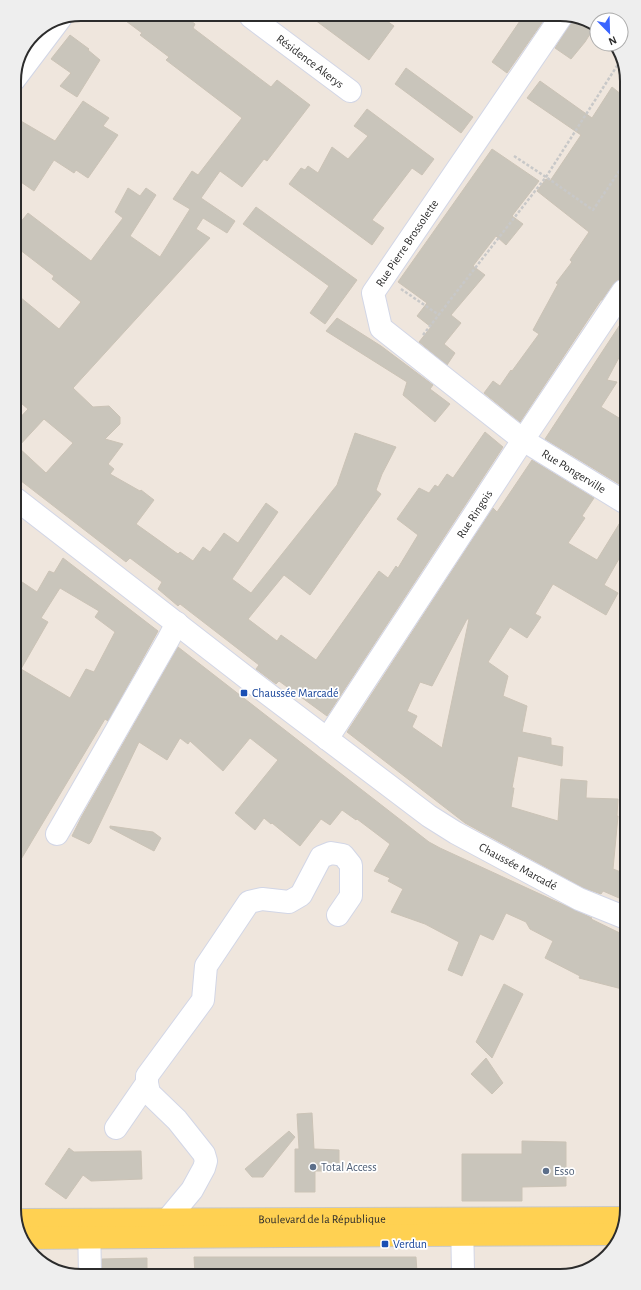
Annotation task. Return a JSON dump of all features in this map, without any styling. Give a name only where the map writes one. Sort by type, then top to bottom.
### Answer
[{"type":"main road","name":"Boulevard de la République","points":[[22,1220],[145,1237],[462,1227],[619,1218]]},
{"type":"main road","name":"Boulevard de la République","points":[[28,1237],[167,1220],[462,1227],[615,1234]]},
{"type":"street","name":"Résidence Akerys","points":[[256,21],[350,91]]},
{"type":"street","name":"Rue Pierre Brossolette","points":[[524,440],[381,328],[373,293],[558,21]]},
{"type":"street","points":[[22,69],[53,29]]},
{"type":"street","name":"Rue Ringois","points":[[327,739],[620,296]]},
{"type":"street","name":"Rue Pongerville","points":[[524,440],[620,500]]},
{"type":"street","name":"Chaussée Marcadé","points":[[21,503],[327,739],[430,816],[456,833],[579,899],[620,916]]},
{"type":"street","points":[[57,834],[177,623]]},
{"type":"street","points":[[145,1237],[167,1220],[192,1190],[204,1168],[206,1161],[204,1154],[177,1120],[150,1093],[147,1083],[147,1076],[203,1000],[206,966],[249,902],[262,899],[289,902],[301,895],[321,857],[331,853],[343,855],[351,865],[351,896],[338,915]]},
{"type":"street","points":[[116,1128],[147,1083]]},
{"type":"street","points":[[462,1227],[463,1269]]},
{"type":"street","points":[[89,1229],[90,1269]]},
{"type":"path","points":[[410,351],[546,176],[618,65]]},
{"type":"path","points":[[514,156],[546,176],[593,210],[620,170]]},
{"type":"path","points":[[384,277],[439,314]]},
{"type":"building","points":[[126,21],[191,21],[195,24],[193,28],[271,87],[277,80],[310,105],[267,161],[264,159],[242,187],[220,171],[201,198],[235,221],[227,233],[203,218],[196,229],[210,238],[73,388],[93,407],[109,406],[120,417],[120,424],[105,439],[123,444],[108,464],[114,469],[110,474],[140,491],[141,490],[154,500],[136,524],[178,554],[180,552],[193,561],[203,547],[210,552],[224,533],[238,543],[266,503],[278,512],[232,579],[251,593],[337,485],[355,433],[396,447],[382,474],[376,490],[381,494],[310,595],[284,575],[248,619],[277,641],[281,635],[316,660],[379,571],[388,578],[396,566],[398,568],[418,535],[397,519],[419,488],[429,493],[435,485],[438,487],[447,474],[453,478],[485,432],[503,447],[327,716],[279,681],[276,684],[256,669],[259,665],[180,604],[178,606],[158,589],[162,582],[130,558],[126,562],[21,481],[21,450],[46,473],[73,443],[44,419],[21,444],[21,417],[28,409],[21,403],[21,298],[59,329],[81,302],[52,279],[54,276],[21,251],[21,222],[28,213],[91,261],[123,218],[115,212],[128,188],[140,196],[146,188],[156,195],[130,236],[160,257],[190,209],[173,199],[192,171],[198,175],[242,118],[166,60],[169,57],[140,35],[142,33]]},
{"type":"building","points":[[316,21],[387,21],[394,26],[369,60]]},
{"type":"building","points":[[520,21],[543,21],[507,73],[492,62]]},
{"type":"building","points":[[572,22],[589,28],[589,36],[571,59],[555,48]]},
{"type":"building","points":[[70,35],[89,49],[88,50],[100,60],[77,97],[60,86],[71,73],[51,59]]},
{"type":"building","points":[[406,68],[473,117],[461,133],[395,84]]},
{"type":"building","points":[[540,81],[592,118],[612,87],[620,93],[620,280],[617,280],[613,284],[601,300],[520,422],[484,393],[493,381],[500,386],[539,334],[533,330],[558,284],[556,283],[572,262],[570,260],[589,232],[537,191],[546,179],[550,181],[581,135],[527,98]]},
{"type":"building","points":[[83,101],[109,118],[103,126],[118,135],[88,178],[76,170],[74,173],[54,160],[34,191],[21,182],[21,121],[55,141]]},
{"type":"building","points":[[367,109],[434,159],[422,175],[412,168],[372,220],[384,228],[372,245],[289,184],[301,168],[305,170],[308,166],[318,173],[332,147],[348,159],[368,136],[354,126]]},
{"type":"building","points":[[492,149],[539,181],[512,216],[523,224],[506,245],[496,236],[473,266],[485,275],[451,315],[461,323],[444,344],[455,353],[447,365],[419,342],[431,327],[417,316],[427,303],[398,282]]},
{"type":"building","points":[[256,207],[357,280],[325,324],[310,313],[329,286],[243,224]]},
{"type":"building","points":[[337,318],[381,346],[433,385],[430,389],[450,404],[435,422],[403,395],[407,382],[326,331]]},
{"type":"building","points":[[620,325],[620,356],[607,380],[617,382],[601,407],[620,419],[620,485],[545,439]]},
{"type":"building","points":[[532,460],[594,498],[582,516],[585,518],[568,543],[597,560],[620,523],[620,557],[604,585],[618,593],[606,615],[553,584],[535,614],[541,617],[527,638],[510,627],[488,662],[508,676],[503,696],[527,706],[522,732],[551,738],[551,745],[563,747],[562,766],[518,756],[512,788],[514,788],[511,807],[558,821],[561,779],[587,781],[586,798],[618,799],[618,816],[613,869],[620,872],[620,898],[603,891],[601,894],[584,888],[465,823],[347,732],[493,508],[497,512]],"holes":[[[467,619],[469,619],[442,748],[412,727],[417,716],[407,711],[420,682],[432,686]]]},
{"type":"building","points":[[63,558],[158,631],[108,721],[105,719],[21,859],[21,669],[21,581],[37,592],[49,571],[54,573]],"holes":[[[60,588],[99,611],[95,617],[115,632],[94,672],[86,669],[70,698],[21,669],[48,622],[41,618]]]},
{"type":"building","points":[[178,647],[429,842],[592,918],[591,919],[620,933],[620,988],[579,978],[580,976],[545,958],[553,941],[530,929],[526,922],[506,913],[493,940],[480,934],[462,976],[448,970],[459,942],[425,924],[391,912],[403,889],[388,881],[390,878],[374,871],[390,844],[357,819],[356,820],[342,810],[330,825],[321,819],[300,846],[264,818],[255,830],[235,813],[278,760],[250,738],[223,771],[190,741],[188,744],[180,738],[167,760],[139,742],[89,844],[72,836]]},
{"type":"building","points":[[110,826],[153,832],[161,838],[154,851],[110,828]]},
{"type":"building","points":[[504,984],[523,994],[492,1058],[476,1042]]},
{"type":"building","points":[[486,1058],[503,1083],[492,1094],[471,1074]]},
{"type":"building","points":[[312,1113],[314,1149],[339,1150],[339,1171],[315,1171],[315,1192],[295,1192],[295,1149],[299,1149],[297,1114]]},
{"type":"building","points":[[289,1131],[295,1137],[263,1177],[252,1177],[245,1169]]},
{"type":"building","points":[[522,1141],[566,1142],[566,1186],[522,1187],[522,1201],[462,1201],[462,1154],[522,1154]]},
{"type":"building","points":[[69,1148],[74,1152],[141,1151],[142,1179],[91,1181],[83,1175],[66,1199],[45,1184]]},
{"type":"building","points":[[194,1257],[416,1257],[417,1269],[195,1269]]},
{"type":"building","points":[[147,1258],[147,1269],[102,1269],[102,1259]]},
{"type":"place","name":"Chaussée Marcadé","points":[[244,693]]},
{"type":"place","name":"Total Access","points":[[313,1167]]},
{"type":"place","name":"Esso","points":[[546,1171]]},
{"type":"place","name":"Verdun","points":[[385,1244]]}]
